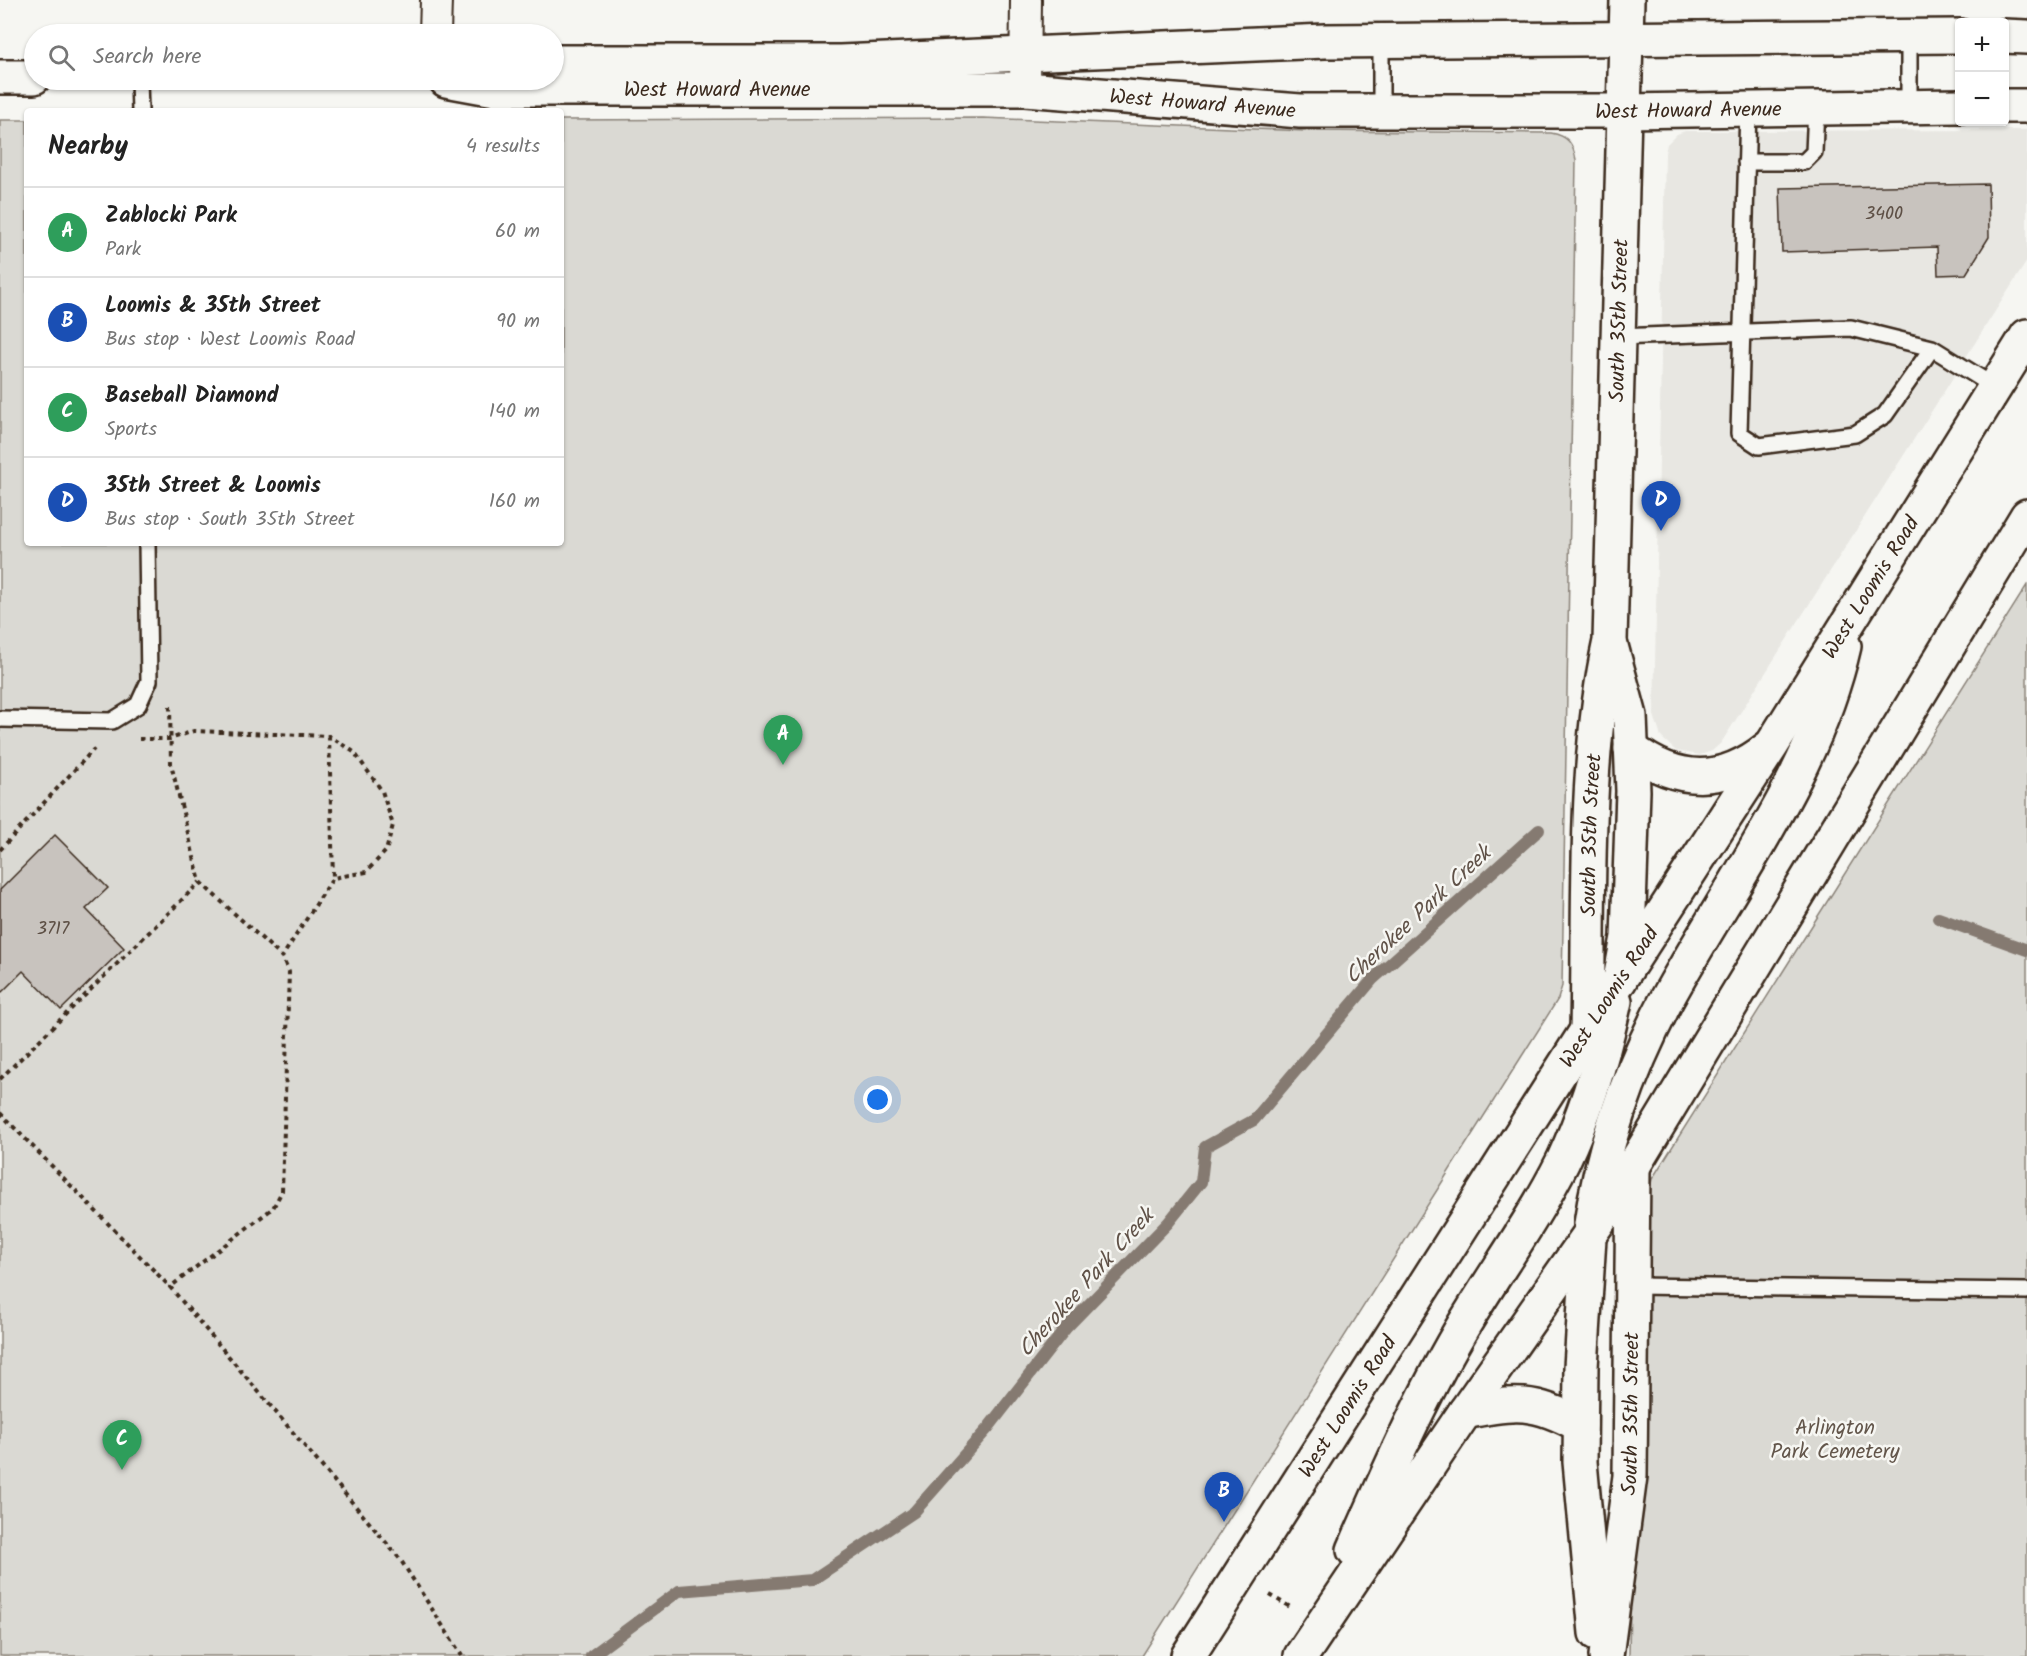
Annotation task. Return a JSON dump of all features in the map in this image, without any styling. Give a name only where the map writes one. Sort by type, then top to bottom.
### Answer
[{"type":"main road","name":"South 35th Street","points":[[1587,1030],[1591,821],[1598,704],[1610,641],[1627,0]]},
{"type":"main road","name":"West Howard Avenue","points":[[564,62],[840,62],[1381,40],[1955,36]]},
{"type":"main road","points":[[2009,36],[2027,37]]},
{"type":"main road","points":[[0,77],[24,77]]},
{"type":"main road","name":"West Howard Avenue","points":[[564,89],[1025,89],[1300,111],[1625,111],[1955,106]]},
{"type":"main road","points":[[2009,106],[2027,106]]},
{"type":"main road","name":"West Loomis Road","points":[[1188,1656],[1587,1030],[1772,745],[2027,336]]},
{"type":"main road","points":[[1301,1656],[1308,1618],[1466,1412],[1588,1238],[1633,1168],[2027,516]]},
{"type":"main road","points":[[1599,1656],[1582,1485],[1580,1425],[1588,1238],[1603,1158],[1644,1045],[1667,999],[1743,874],[1815,740],[1836,682],[1852,615]]},
{"type":"main road","name":"South 35th Street","points":[[1308,1618],[1384,1481],[1459,1334],[1563,1161],[1579,1123],[1605,1045],[1620,980],[1630,914],[1630,716],[1610,641]]},
{"type":"main road","points":[[1631,749],[1666,771],[1696,777],[1743,765],[1772,745]]},
{"type":"main road","name":"South 35th Street","points":[[1606,1656],[1630,1476],[1634,1286],[1633,1168]]},
{"type":"main road","points":[[1466,1412],[1503,1404],[1536,1406],[1580,1425]]},
{"type":"street","points":[[435,24],[436,0]]},
{"type":"street","points":[[1025,89],[1026,0]]},
{"type":"lane","points":[[1909,37],[1909,107]]},
{"type":"lane","points":[[1381,40],[1381,111]]},
{"type":"lane","points":[[139,90],[140,108]]},
{"type":"lane","points":[[1746,162],[1804,162],[1814,152],[1816,108]]},
{"type":"lane","points":[[1748,109],[1739,433],[1759,446],[1855,434],[1885,415],[1932,348]]},
{"type":"lane","points":[[1618,338],[1851,328],[1932,348],[1995,387]]},
{"type":"lane","points":[[0,719],[112,721],[138,705],[149,681],[147,546]]},
{"type":"lane","points":[[1634,1286],[2027,1291]]},
{"type":"path","points":[[170,704],[171,764],[200,882],[282,957],[289,972],[282,1191],[273,1208],[170,1287]]},
{"type":"path","points":[[136,739],[170,739],[194,731],[329,736],[354,752],[382,790],[393,825],[386,851],[366,872],[333,878]]},
{"type":"path","points":[[282,957],[333,878],[329,736]]},
{"type":"path","points":[[0,850],[95,748]]},
{"type":"path","points":[[0,1079],[200,882]]},
{"type":"path","points":[[0,1113],[170,1287],[400,1559],[462,1656]]},
{"type":"path","points":[[1262,1590],[1308,1618]]},
{"type":"shaded area","points":[[2027,130],[2027,261],[1721,743],[1712,751],[1700,755],[1676,751],[1661,737],[1654,715],[1667,144],[1677,134],[1685,131]]},
{"type":"green space","points":[[983,118],[1306,131],[1551,133],[1566,138],[1573,149],[1576,160],[1562,986],[1558,999],[1142,1656],[0,1656],[0,120],[24,120],[24,546],[564,546],[564,120]]},
{"type":"green space","name":"Arlington Park Cemetery","points":[[2027,585],[2027,1656],[1629,1656],[1630,1602],[1643,1464],[1648,1197],[1652,1179]]},
{"type":"building","points":[[1988,184],[1989,237],[1966,274],[1938,275],[1937,247],[1782,252],[1780,188]]},
{"type":"building","points":[[55,835],[108,888],[86,909],[124,948],[61,1010],[23,971],[2,992],[0,990],[0,890]]},
{"type":"waterway","name":"Cherokee Park Creek","points":[[591,1656],[679,1591],[812,1580],[914,1512],[988,1428],[1066,1328],[1168,1223],[1201,1182],[1205,1147],[1254,1120],[1373,979],[1539,830]]},
{"type":"waterway","name":"Cherokee Park Creek","points":[[1938,918],[2027,950]]},
{"type":"place","name":"35th Street & Loomis","points":[[1661,531]]},
{"type":"place","name":"Zablocki Park","points":[[783,765]]},
{"type":"place","name":"Baseball Diamond","points":[[122,1470]]},
{"type":"place","name":"Loomis & 35th Street","points":[[1224,1522]]}]
